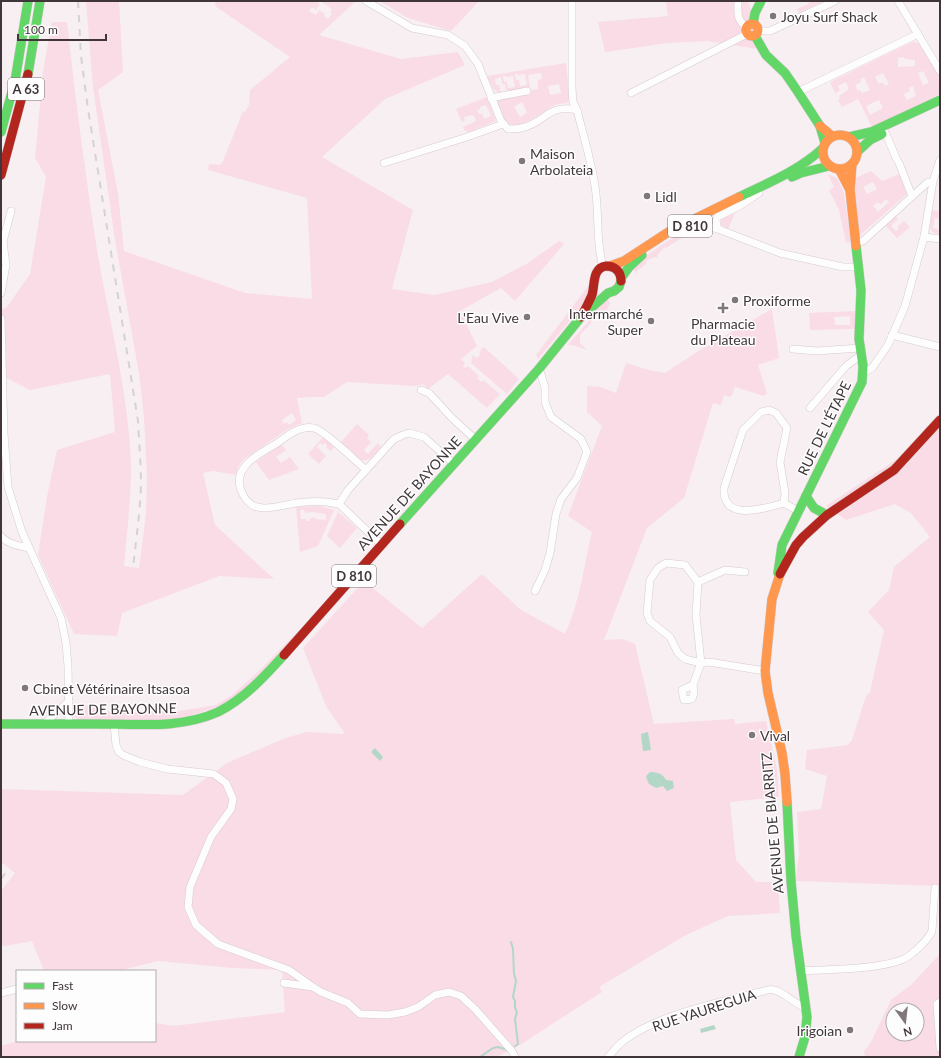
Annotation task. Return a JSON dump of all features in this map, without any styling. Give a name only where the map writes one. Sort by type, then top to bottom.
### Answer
[{"type":"main road","name":"A 63","points":[[1,132],[15,82],[28,1]]},
{"type":"main road","name":"A 63","points":[[1,175],[28,82],[40,1]]},
{"type":"main road","points":[[761,1],[755,14],[752,30],[766,55],[785,73],[820,126],[832,136]]},
{"type":"main road","points":[[851,139],[871,132],[940,100]]},
{"type":"main road","points":[[820,126],[824,146],[824,159],[828,165],[839,169],[844,169],[852,164],[855,160],[857,152],[870,140],[940,106]]},
{"type":"main road","points":[[606,267],[618,270],[621,278],[618,288],[608,293],[600,290],[595,284],[596,274],[606,267],[624,261],[670,231],[792,171],[810,160],[832,136],[840,134],[851,139],[873,134],[909,118],[917,111]]},
{"type":"main road","points":[[851,139],[857,152]]},
{"type":"main road","points":[[850,190],[852,164]]},
{"type":"main road","name":"D 810","points":[[621,278],[629,267],[648,250],[669,237],[692,225],[706,222],[768,189],[772,184],[797,171],[807,167],[828,165]]},
{"type":"main road","points":[[839,169],[850,190]]},
{"type":"main road","name":"RUE DE L'ÉTAPE","points":[[778,577],[780,554],[798,511],[858,392],[864,372],[859,340],[861,298],[850,190]]},
{"type":"main road","name":"D 810","points":[[581,316],[592,296],[595,284]]},
{"type":"main road","name":"D 810","points":[[581,316],[608,293]]},
{"type":"main road","name":"AVENUE DE BAYONNE","points":[[1,724],[172,724],[205,718],[236,701],[259,682],[382,545],[538,370],[581,316]]},
{"type":"main road","name":"AVENUE DE BIARRITZ","points":[[799,1057],[805,1037],[806,1008],[791,881],[785,774],[782,753],[768,693],[765,670],[770,612],[778,577],[796,545],[814,526],[827,516],[894,470],[940,420]]},
{"type":"main road","points":[[806,496],[812,508],[827,516]]},
{"type":"street","points":[[366,1],[412,28],[448,35],[465,46],[478,64],[501,121],[508,129],[522,128],[537,121],[554,110],[567,108],[578,110]]},
{"type":"street","points":[[572,1],[573,102],[578,110],[594,175],[598,237],[606,267]]},
{"type":"street","points":[[738,1],[738,18],[752,30]]},
{"type":"street","points":[[631,92],[752,30],[770,31],[835,1]]},
{"type":"street","points":[[898,1],[940,71]]},
{"type":"street","points":[[798,92],[918,34]]},
{"type":"street","points":[[492,98],[527,91]]},
{"type":"street","points":[[384,163],[503,124]]},
{"type":"street","points":[[885,132],[912,196]]},
{"type":"street","points":[[864,372],[872,368],[888,345],[905,306],[924,237],[933,181],[940,160]]},
{"type":"street","points":[[856,243],[863,241],[928,182]]},
{"type":"street","points":[[718,229],[716,221],[717,217],[741,205],[759,193]]},
{"type":"street","points":[[738,197],[703,217],[706,222],[718,229],[780,253],[843,267],[858,267]]},
{"type":"street","points":[[1,293],[6,265],[3,242],[11,211]]},
{"type":"street","points":[[924,237],[940,239]]},
{"type":"street","points":[[1,319],[4,434],[8,487],[22,532],[61,618],[66,643],[68,666],[69,724]]},
{"type":"street","points":[[892,335],[940,347]]},
{"type":"street","points":[[793,349],[817,351],[861,351]]},
{"type":"street","points":[[810,408],[861,351]]},
{"type":"street","points":[[535,591],[549,559],[556,514],[561,499],[577,478],[587,452],[581,439],[552,417],[545,402],[545,388],[538,370]]},
{"type":"street","points":[[421,390],[429,393],[452,418],[476,440]]},
{"type":"street","points":[[784,503],[785,493],[780,462],[787,428],[776,413],[769,410],[761,412],[743,430],[724,488],[724,495],[729,504],[740,510],[755,511],[784,503],[798,511]]},
{"type":"street","points":[[366,470],[316,428],[305,428],[296,430],[254,457],[244,467],[238,481],[241,492],[247,500],[255,506],[272,508],[293,503],[307,502],[339,504],[382,545]]},
{"type":"street","points":[[339,504],[348,490],[394,439],[409,433],[424,436],[454,464]]},
{"type":"street","points":[[1,536],[12,543],[29,548]]},
{"type":"street","points":[[693,685],[702,663],[696,616],[698,582],[685,565],[666,563],[658,568],[650,580],[647,613],[650,621],[670,637],[678,654],[685,659],[702,663],[709,662],[765,670]]},
{"type":"street","points":[[698,582],[725,570],[745,572]]},
{"type":"street","points":[[44,724],[69,701]]},
{"type":"street","points":[[114,724],[116,745],[119,752],[140,762],[167,769],[214,774],[226,783],[233,799],[231,809],[211,837],[190,887],[188,907],[196,925],[218,944],[289,970],[321,992],[348,1004],[360,1014],[388,1015],[405,1012],[418,1007],[435,995],[449,992],[461,996],[476,1010],[512,1051],[515,1057]]},
{"type":"street","points":[[801,971],[881,965],[906,958],[930,937],[932,931],[935,888]]},
{"type":"street","points":[[284,983],[313,987]]},
{"type":"street","points":[[1,993],[16,989]]},
{"type":"street","name":"RUE YAUREGUIA","points":[[608,1057],[621,1044],[635,1034],[667,1018],[764,991],[774,990],[780,992],[797,1005],[806,1008]]},
{"type":"street","points":[[940,1002],[937,1004],[940,1048]]},
{"type":"shaded area","points":[[86,1],[119,1],[123,72],[98,90],[118,193],[124,251],[245,293],[312,299],[307,198],[208,170],[209,164],[220,165],[223,161],[243,111],[245,112],[249,105],[250,90],[290,57],[215,6],[216,1],[317,1],[320,4],[316,10],[312,7],[309,11],[316,15],[319,10],[325,14],[324,16],[328,19],[332,14],[330,12],[332,9],[322,2],[323,1],[356,1],[319,35],[401,59],[458,52],[465,65],[385,99],[322,157],[413,210],[392,289],[434,295],[492,282],[528,263],[559,241],[564,244],[515,301],[501,288],[460,311],[477,346],[461,359],[465,363],[463,366],[465,368],[468,366],[479,376],[477,378],[481,382],[483,380],[500,394],[487,408],[448,374],[428,389],[423,384],[415,386],[347,382],[324,397],[297,398],[302,423],[288,429],[244,459],[238,467],[236,475],[213,471],[203,473],[215,525],[274,579],[219,576],[122,613],[117,636],[74,634],[38,555],[47,497],[57,450],[115,432],[110,374],[30,390],[1,375],[1,310],[7,307],[30,274],[46,177],[35,158],[43,71],[52,22],[67,22],[80,134],[96,244],[122,382],[129,438],[131,466],[129,516],[124,566],[139,568],[146,514],[147,479],[144,417],[139,373],[115,240],[93,87]],"holes":[[[292,413],[296,420],[289,425],[287,422],[284,424],[282,420]]]},
{"type":"shaded area","points":[[380,1],[479,1],[451,31],[408,18]]},
{"type":"shaded area","points":[[666,1],[748,1],[764,50],[708,41],[667,43],[605,52],[598,22],[668,16]]},
{"type":"shaded area","points":[[808,1],[824,1],[799,13],[797,9],[809,4]]},
{"type":"shaded area","points":[[915,42],[921,45],[940,75],[940,94],[872,127],[858,99],[842,107],[838,100],[840,99],[839,96],[849,89],[846,82],[838,86],[840,90],[836,93],[837,97],[830,82],[910,43]],"holes":[[[904,57],[905,59],[915,60],[915,66],[898,67],[898,58]],[[923,71],[929,83],[923,85],[918,73]],[[883,73],[889,84],[885,86],[883,82],[879,84],[875,77]],[[864,77],[870,90],[862,93],[860,90],[858,91],[855,85],[861,82],[860,79]],[[913,86],[916,96],[907,100],[904,94],[910,91],[909,88]],[[879,100],[883,108],[870,115],[866,106]]]},
{"type":"shaded area","points":[[566,63],[570,99],[567,103],[555,105],[523,123],[516,125],[510,124],[505,120],[497,100],[531,94],[531,90],[538,89],[538,80],[542,79],[541,73],[528,75],[530,87],[506,91],[505,84],[502,84],[501,77],[495,79],[496,85],[499,85],[501,93],[494,89],[487,76]],"holes":[[[515,74],[525,74],[527,85],[520,86],[519,80],[516,80]],[[503,76],[513,76],[515,87],[508,88],[507,82],[504,82]],[[559,84],[561,93],[550,95],[548,86]],[[522,102],[527,113],[520,117],[514,107]]]},
{"type":"shaded area","points":[[487,97],[496,121],[469,132],[465,131],[463,127],[476,121],[474,115],[464,117],[465,121],[462,122],[456,109]],"holes":[[[486,105],[491,116],[484,119],[482,113],[479,114],[477,110]]]},
{"type":"shaded area","points":[[871,171],[882,181],[899,174],[907,194],[859,236],[853,179]],"holes":[[[873,182],[877,189],[867,194],[863,187]],[[886,199],[889,202],[878,212],[873,206],[878,202],[881,204]]]},
{"type":"shaded area","points":[[828,174],[837,178],[844,193],[851,242],[846,243],[839,210],[829,190],[834,187]]},
{"type":"shaded area","points":[[932,210],[940,211],[940,219],[935,218],[933,228],[940,230],[940,234],[934,233],[930,229]]},
{"type":"shaded area","points":[[735,213],[728,229],[721,225],[721,219]]},
{"type":"shaded area","points":[[895,216],[898,219],[891,226],[896,231],[899,229],[897,227],[904,221],[910,227],[897,238],[885,225]]},
{"type":"shaded area","points":[[691,230],[699,231],[686,235],[666,248],[665,247],[656,258],[655,257],[646,261],[647,263],[636,272],[638,277],[633,268],[638,263],[676,236]]},
{"type":"shaded area","points":[[589,285],[588,295],[577,312],[538,359],[536,355]]},
{"type":"shaded area","points":[[608,300],[610,303],[607,310],[602,315],[599,314],[592,319],[591,323],[580,335],[580,343],[587,350],[568,345],[588,322],[588,319]]},
{"type":"shaded area","points":[[772,309],[779,358],[758,365],[767,393],[764,396],[735,387],[731,397],[724,395],[721,405],[713,403],[684,498],[647,528],[604,640],[622,639],[635,644],[654,724],[734,719],[735,724],[766,721],[777,769],[779,797],[730,802],[736,860],[756,882],[778,882],[780,913],[728,916],[686,935],[599,987],[602,992],[515,1048],[496,1057],[1,1057],[1,1046],[16,1042],[156,1042],[156,1023],[173,1026],[285,1012],[282,970],[233,968],[158,961],[122,970],[44,970],[32,941],[5,946],[1,945],[1,891],[15,873],[1,862],[1,789],[183,795],[227,763],[283,739],[306,732],[345,734],[326,706],[303,648],[364,581],[422,628],[482,574],[521,610],[565,634],[578,596],[592,532],[568,516],[602,426],[587,412],[587,386],[600,387],[616,393],[626,363],[665,373],[700,350]]},
{"type":"shaded area","points":[[856,311],[855,329],[810,330],[809,313]],"holes":[[[850,316],[850,325],[835,325],[834,317]]]},
{"type":"shaded area","points":[[484,347],[519,379],[507,394],[471,363],[473,354],[476,358],[480,355],[480,350]]},
{"type":"shaded area","points":[[940,413],[940,886],[795,881],[799,855],[797,812],[821,809],[827,776],[805,769],[807,750],[848,745],[852,740],[866,696],[870,692],[884,630],[868,612],[889,590],[894,567],[930,537],[911,513],[895,504],[846,520],[826,506],[900,457]]},
{"type":"shaded area","points":[[357,424],[369,435],[367,438],[371,442],[364,450],[368,454],[378,443],[381,446],[367,460],[361,460],[341,442]]},
{"type":"shaded area","points":[[323,437],[334,447],[331,451],[326,447],[327,445],[325,443],[323,445],[320,443],[317,447],[326,456],[319,464],[308,454]]},
{"type":"shaded area","points":[[281,444],[286,450],[276,457],[281,463],[290,457],[299,469],[269,480],[256,462]]},
{"type":"shaded area","points":[[320,506],[334,510],[318,546],[300,552],[296,507]],"holes":[[[300,510],[304,510],[305,513],[313,512],[326,514],[326,520],[315,519],[315,517],[309,519],[309,521],[306,521],[306,519],[301,519]]]},
{"type":"shaded area","points":[[338,512],[357,528],[340,548],[327,536]]},
{"type":"shaded area","points":[[304,625],[254,682],[234,697],[217,707],[179,717],[139,721],[79,720],[72,714],[72,706],[78,705],[94,706],[100,712],[180,711],[216,705],[239,689]]},
{"type":"shaded area","points":[[648,732],[651,750],[643,751],[641,734]]},
{"type":"shaded area","points":[[375,748],[383,757],[380,761],[371,752]]},
{"type":"shaded area","points":[[650,772],[655,772],[663,776],[666,780],[673,781],[674,788],[667,791],[663,786],[656,788],[649,784],[646,777]]},
{"type":"shaded area","points":[[940,954],[940,1057],[865,1057],[864,1051],[870,1044],[885,1013],[885,1042],[925,1042],[925,1002],[890,1002],[911,985]]},
{"type":"shaded area","points":[[714,1025],[716,1029],[701,1033],[700,1029]]},
{"type":"waterway","points":[[511,942],[516,981],[513,997],[517,1012],[515,1019],[518,1044],[515,1046]]},
{"type":"waterway","points":[[480,1057],[493,1048],[498,1047],[508,1050]]},
{"type":"railway","points":[[78,1],[81,56],[88,109],[138,421],[141,485],[133,568]]},
{"type":"railway","points":[[1,879],[9,868]]},
{"type":"traffic: fast","points":[[1,132],[15,81],[28,1]]},
{"type":"traffic: fast","points":[[28,74],[40,1]]},
{"type":"traffic: fast","points":[[753,24],[755,13],[761,1]]},
{"type":"traffic: fast","points":[[755,36],[766,55],[785,73],[798,92],[820,126],[825,143]]},
{"type":"traffic: fast","points":[[849,137],[871,132],[940,100]]},
{"type":"traffic: fast","points":[[857,152],[870,140],[882,134]]},
{"type":"traffic: fast","points":[[739,197],[793,170],[813,157],[822,149]]},
{"type":"traffic: fast","points":[[792,177],[801,173],[829,166]]},
{"type":"traffic: fast","points":[[778,573],[782,545],[862,382],[863,366],[859,339],[861,290],[856,246]]},
{"type":"traffic: fast","points":[[621,278],[629,267],[642,255]]},
{"type":"traffic: fast","points":[[400,524],[538,370],[581,317],[608,293],[619,287],[621,281]]},
{"type":"traffic: fast","points":[[806,496],[814,508],[827,515]]},
{"type":"traffic: fast","points":[[1,724],[144,725],[189,721],[218,712],[237,701],[262,679],[284,655]]},
{"type":"traffic: fast","points":[[787,802],[791,881],[796,936],[807,1017],[805,1037],[799,1057]]},
{"type":"traffic: slow","points":[[750,24],[754,24],[758,30],[754,36],[750,36],[746,32],[746,28],[750,24]]},
{"type":"traffic: slow","points":[[820,126],[832,136]]},
{"type":"traffic: slow","points":[[843,135],[850,137],[855,142],[857,152],[855,162],[850,167],[837,169],[830,167],[825,162],[823,149],[825,142],[830,137],[843,135]]},
{"type":"traffic: slow","points":[[852,164],[850,190],[856,246]]},
{"type":"traffic: slow","points":[[839,169],[850,190]]},
{"type":"traffic: slow","points":[[610,266],[624,261],[670,231],[739,197]]},
{"type":"traffic: slow","points":[[780,574],[772,599],[765,671],[768,693],[782,753],[787,802]]},
{"type":"traffic: jam","points":[[1,175],[28,74]]},
{"type":"traffic: jam","points":[[581,317],[592,295],[596,273],[598,270],[606,266],[613,267],[619,272],[621,281]]},
{"type":"traffic: jam","points":[[780,574],[796,545],[803,537],[827,515],[894,470],[940,420]]},
{"type":"traffic: jam","points":[[284,655],[400,524]]},
{"type":"place","name":"Joyu Surf Shack","points":[[773,16]]},
{"type":"place","name":"Maison Arbolateia","points":[[522,161]]},
{"type":"place","name":"Lidl","points":[[647,196]]},
{"type":"place","name":"Proxiforme","points":[[735,300]]},
{"type":"place","name":"Pharmacie du Plateau","points":[[723,308]]},
{"type":"place","name":"L'Eau Vive","points":[[527,317]]},
{"type":"place","name":"Intermarché Super","points":[[651,321]]},
{"type":"place","name":"Cbinet Vétérinaire Itsasoa","points":[[25,688]]},
{"type":"place","name":"Vival","points":[[752,735]]},
{"type":"place","name":"Irigoian","points":[[850,1030]]}]
